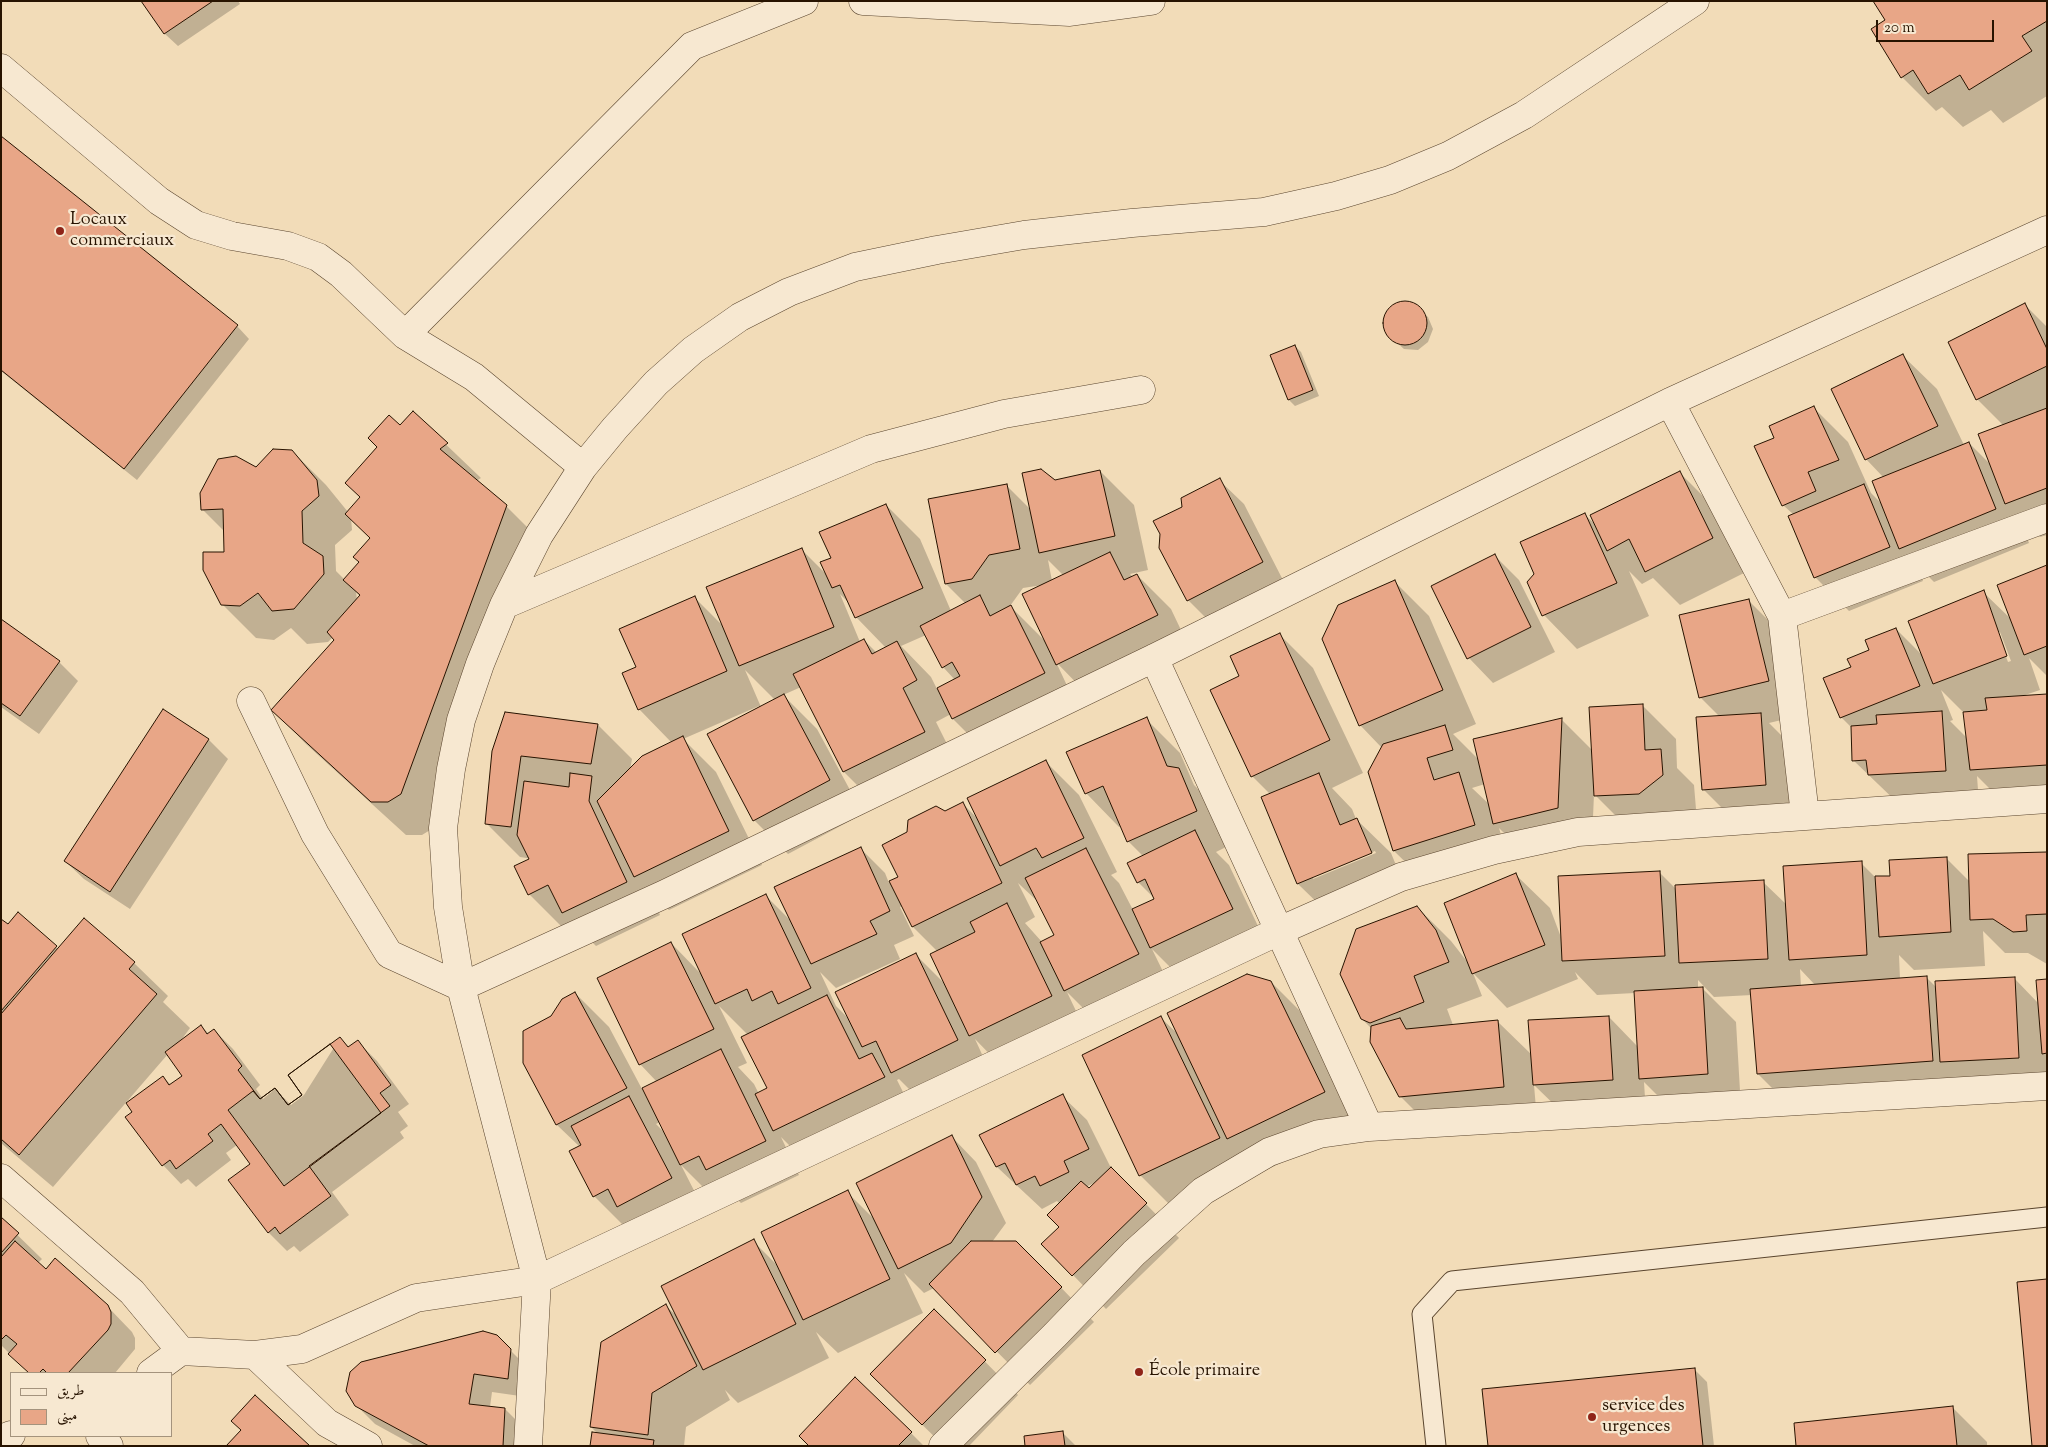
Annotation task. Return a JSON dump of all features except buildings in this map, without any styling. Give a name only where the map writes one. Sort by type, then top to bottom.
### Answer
[{"type":"street","points":[[405,335],[692,46],[804,1]]},
{"type":"street","points":[[863,1],[1070,12],[1151,1]]},
{"type":"street","points":[[528,1446],[537,1280],[461,987],[448,907],[443,828],[451,769],[461,720],[480,664],[504,605],[539,535],[583,467],[656,383],[693,350],[740,317],[789,292],[855,267],[937,250],[1024,235],[1132,223],[1264,212],[1336,196],[1390,180],[1448,156],[1524,115],[1695,1]]},
{"type":"street","points":[[1,68],[159,201],[196,225],[232,236],[288,246],[318,257],[341,274],[405,335],[474,377],[583,467]]},
{"type":"street","points":[[251,701],[315,834],[389,954],[461,987],[665,894],[1154,658],[1670,402],[2047,230]]},
{"type":"street","points":[[504,605],[872,449],[1004,414],[1141,390]]},
{"type":"street","points":[[1670,402],[1782,616],[1805,815]]},
{"type":"street","points":[[1782,616],[2047,518]]},
{"type":"street","points":[[1154,658],[1369,1127]]},
{"type":"street","points":[[152,1372],[181,1351],[255,1355],[302,1349],[416,1298],[537,1280],[1279,931],[1401,877],[1494,850],[1578,832],[2047,799]]},
{"type":"street","points":[[943,1446],[1055,1335],[1134,1253],[1203,1191],[1269,1152],[1319,1134],[1369,1127],[2047,1086]]},
{"type":"street","points":[[1,1178],[132,1292],[181,1351]]},
{"type":"street","points":[[255,1355],[327,1423],[368,1446]]},
{"type":"lane","points":[[1436,1446],[1422,1314],[1452,1281],[2047,1217]]},
{"type":"place","name":"Locaux commerciaux","points":[[60,231]]},
{"type":"place","name":"École primaire","points":[[1139,1372]]},
{"type":"place","name":"service des urgences","points":[[1592,1417]]}]
